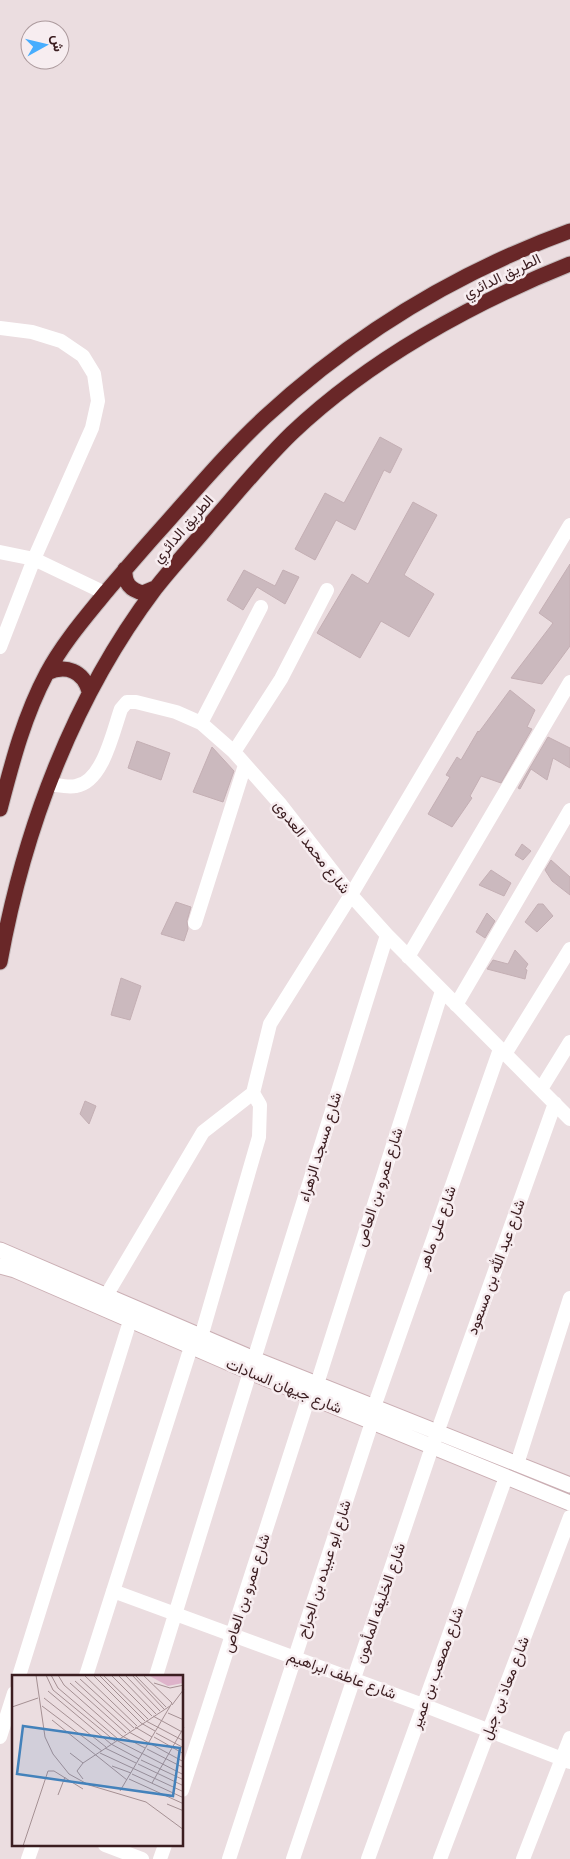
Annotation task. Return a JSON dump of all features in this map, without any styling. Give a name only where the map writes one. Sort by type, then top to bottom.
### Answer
[{"type":"highway","name":"الطريق الدائري","points":[[0,809],[27,718],[47,673],[73,631],[125,569],[236,445],[265,417],[326,365],[388,321],[449,284],[514,253],[570,231]]},
{"type":"highway","name":"الطريق الدائري","points":[[0,962],[21,870],[49,784],[69,734],[89,691],[155,588],[268,458],[292,433],[346,387],[405,348],[459,316],[522,284],[570,264]]},
{"type":"highway","points":[[125,569],[126,583],[131,588],[143,593],[155,588]]},
{"type":"highway","points":[[47,673],[61,668],[69,669],[82,677],[89,691]]},
{"type":"main road","name":"شارع جيهان السادات","points":[[0,1250],[106,1296],[196,1342],[252,1366],[373,1414],[438,1432],[570,1485]]},
{"type":"main road","name":"شارع جيهان السادات","points":[[0,1266],[15,1270],[130,1321],[196,1342]]},
{"type":"main road","name":"شارع جيهان السادات","points":[[373,1414],[432,1447],[570,1503]]},
{"type":"street","points":[[0,328],[32,332],[61,341],[83,356],[94,374],[98,401],[92,428],[34,559],[0,647]]},
{"type":"street","points":[[106,1296],[203,1132],[253,1093],[270,1024],[351,895],[570,525]]},
{"type":"street","points":[[0,552],[34,559],[105,593]]},
{"type":"street","points":[[234,752],[281,679],[327,590]]},
{"type":"street","points":[[201,723],[261,607]]},
{"type":"street","points":[[408,957],[570,682]]},
{"type":"street","name":"شارع محمد العدوى","points":[[49,784],[78,786],[93,778],[101,764],[120,709],[127,702],[136,702],[176,712],[201,723],[234,752],[244,766],[281,805],[351,895],[387,935],[570,1119]]},
{"type":"street","points":[[195,923],[244,766]]},
{"type":"street","points":[[456,1004],[570,810]]},
{"type":"street","name":"شارع مسجد الزهراء","points":[[156,1675],[387,935]]},
{"type":"street","name":"شارع على ماهر","points":[[373,1414],[502,1051],[570,948]]},
{"type":"street","name":"شارع عمرو بن العاص","points":[[184,1784],[442,991]]},
{"type":"street","points":[[541,1089],[570,1042]]},
{"type":"street","points":[[86,1675],[196,1342],[259,1138],[260,1105],[253,1093]]},
{"type":"street","name":"شارع عبد الله بن مسعود","points":[[438,1432],[555,1103]]},
{"type":"street","points":[[517,1464],[570,1298]]},
{"type":"street","points":[[19,1675],[130,1321]]},
{"type":"street","name":"شارع ابو عبيده بن الجراح","points":[[229,1859],[373,1414]]},
{"type":"street","name":"شارع الخليفه المأمون","points":[[293,1859],[438,1432]]},
{"type":"street","name":"شارع مصعب بن عمير","points":[[368,1859],[506,1477]]},
{"type":"street","name":"شارع معاذ بن جبل","points":[[440,1859],[570,1517]]},
{"type":"street","name":"شارع عاطف ابراهيم","points":[[113,1591],[424,1705],[566,1761]]},
{"type":"street","points":[[0,1737],[12,1699]]},
{"type":"street","points":[[524,1859],[566,1761],[570,1738]]},
{"type":"street","points":[[28,1859],[33,1846]]},
{"type":"street","points":[[102,1859],[106,1846]]},
{"type":"street","points":[[109,1846],[142,1859]]},
{"type":"street","points":[[160,1859],[165,1846]]},
{"type":"building","points":[[380,437],[402,449],[390,473],[384,470],[355,530],[336,520],[315,560],[295,549],[325,493],[344,503]]},
{"type":"building","points":[[413,502],[437,515],[404,575],[434,594],[409,637],[381,621],[360,658],[317,633],[352,574],[368,584]]},
{"type":"building","points":[[570,564],[570,646],[542,684],[511,678],[553,623],[539,613]]},
{"type":"building","points":[[244,570],[275,586],[283,570],[299,577],[285,604],[257,587],[243,610],[227,600]]},
{"type":"building","points":[[510,690],[535,710],[527,727],[532,729],[501,783],[481,776],[470,796],[472,798],[452,827],[428,814],[450,777],[446,775],[457,757],[461,760],[478,731]]},
{"type":"building","points":[[548,737],[570,748],[570,768],[553,758],[547,780],[531,769],[520,789],[518,788]]},
{"type":"building","points":[[137,741],[170,753],[161,780],[128,768]]},
{"type":"building","points":[[212,747],[234,771],[223,802],[193,792]]},
{"type":"building","points":[[522,844],[531,851],[523,860],[515,855]]},
{"type":"building","points":[[551,860],[570,877],[570,895],[552,881],[545,870]]},
{"type":"building","points":[[491,870],[511,883],[504,896],[479,885]]},
{"type":"building","points":[[176,902],[191,907],[184,941],[161,934]]},
{"type":"building","points":[[538,904],[543,904],[553,916],[537,932],[525,922]]},
{"type":"building","points":[[487,913],[495,921],[485,938],[476,932]]},
{"type":"building","points":[[515,950],[528,964],[525,969],[527,970],[525,979],[487,969],[493,960],[508,964]]},
{"type":"building","points":[[121,978],[141,986],[130,1020],[111,1015]]},
{"type":"building","points":[[85,1101],[96,1106],[89,1124],[80,1114]]}]
